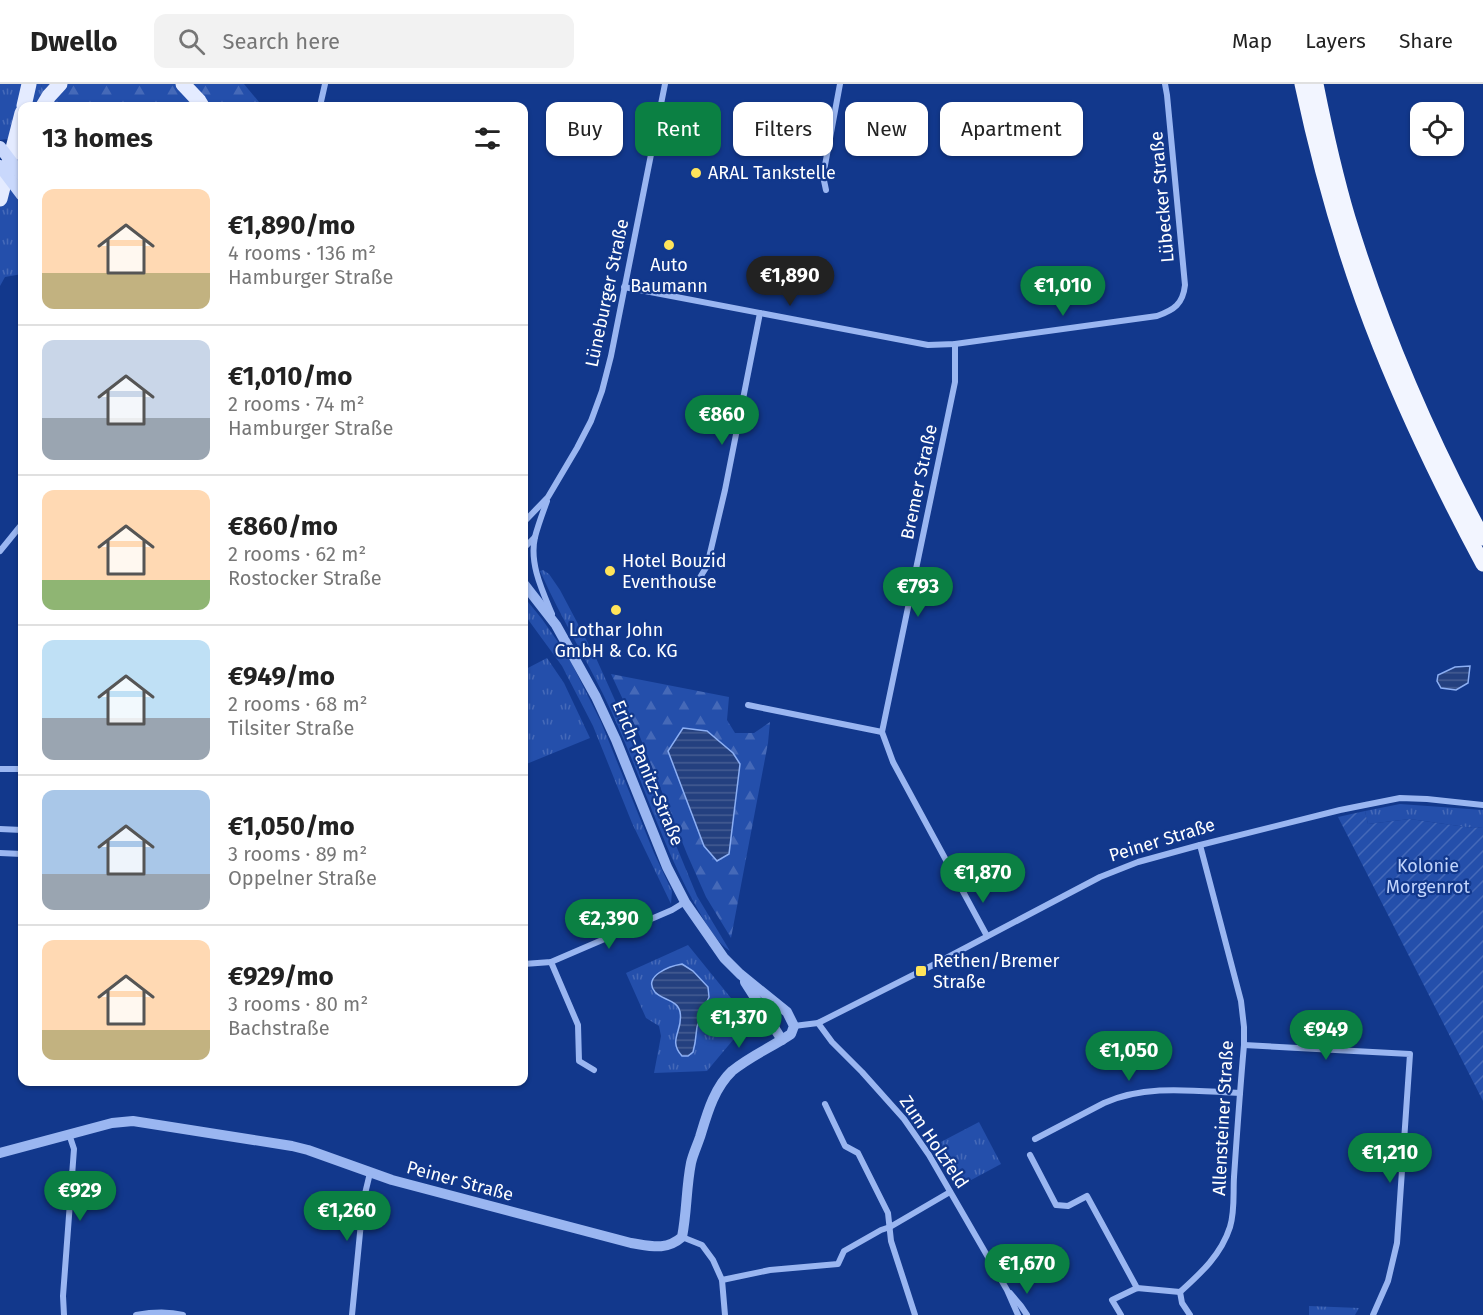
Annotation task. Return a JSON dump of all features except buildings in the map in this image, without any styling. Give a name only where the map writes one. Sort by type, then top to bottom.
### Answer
[{"type":"highway","points":[[1302,84],[1313,136],[1336,219],[1379,344],[1431,464],[1483,564]]},
{"type":"highway","points":[[1316,84],[1347,215],[1365,270],[1419,410],[1483,538]]},
{"type":"main road","points":[[25,102],[29,84]]},
{"type":"main road","points":[[45,102],[60,84]]},
{"type":"main road","points":[[183,84],[199,102]]},
{"type":"main road","points":[[0,199],[4,167],[18,125]]},
{"type":"main road","points":[[0,147],[18,171]]},
{"type":"main road","points":[[4,167],[18,148]]},
{"type":"main road","points":[[4,167],[18,189]]},
{"type":"street","points":[[321,102],[325,84]]},
{"type":"street","name":"Lüneburger Straße","points":[[556,625],[535,567],[533,552],[535,537],[548,497],[591,421],[602,392],[665,84]]},
{"type":"street","points":[[826,190],[823,176],[840,84]]},
{"type":"street","name":"Lübecker Straße","points":[[955,344],[1157,316],[1169,312],[1178,305],[1184,295],[1185,285],[1165,84]]},
{"type":"street","points":[[624,287],[928,345],[955,344]]},
{"type":"street","points":[[696,584],[707,566],[723,501],[760,313]]},
{"type":"street","name":"Bremer Straße","points":[[882,732],[955,382],[955,344]]},
{"type":"street","name":"Lüneburger Straße","points":[[528,518],[548,497]]},
{"type":"street","points":[[0,551],[18,529]]},
{"type":"street","name":"Lüneburger Straße","points":[[528,544],[535,537]]},
{"type":"street","name":"Erich-Panitz-Straße","points":[[528,589],[556,625],[596,697],[667,867],[685,902],[724,958],[740,974],[788,1012],[794,1026]]},
{"type":"street","points":[[748,705],[882,732],[892,762],[987,936]]},
{"type":"street","points":[[0,769],[18,769]]},
{"type":"street","name":"Peiner Straße","points":[[794,1026],[818,1023],[1100,877],[1138,862],[1340,810],[1400,798],[1483,805]]},
{"type":"street","points":[[0,829],[18,830]]},
{"type":"street","name":"Allensteiner Straße","points":[[1180,1292],[1208,1266],[1230,1228],[1244,1045],[1241,1000],[1200,845]]},
{"type":"street","points":[[0,853],[18,854]]},
{"type":"street","points":[[528,964],[551,962],[672,910],[685,902]]},
{"type":"street","points":[[551,962],[578,1025],[579,1061],[594,1070]]},
{"type":"street","name":"Erich-Panitz-Straße","points":[[740,974],[782,1040]]},
{"type":"street","name":"Zum Holzfeld","points":[[818,1023],[832,1042],[904,1119],[929,1155],[1008,1290],[1018,1315]]},
{"type":"street","points":[[725,1315],[722,1280],[713,1260],[702,1245],[682,1237],[692,1162],[712,1101],[720,1086],[742,1063],[791,1034],[794,1026]]},
{"type":"street","points":[[1244,1045],[1410,1054],[1397,1243],[1388,1281],[1373,1315]]},
{"type":"street","points":[[1035,1140],[1113,1098],[1140,1092],[1176,1090],[1240,1093]]},
{"type":"street","points":[[825,1104],[845,1146],[858,1153],[888,1213],[891,1241],[915,1315]]},
{"type":"street","name":"Peiner Straße","points":[[0,1153],[112,1123],[133,1121],[292,1146],[370,1173],[631,1243],[658,1247],[669,1246],[682,1237]]},
{"type":"street","points":[[64,1315],[63,1296],[74,1149],[69,1134]]},
{"type":"street","points":[[1030,1155],[1056,1205],[1068,1206],[1087,1196],[1137,1288]]},
{"type":"street","points":[[352,1315],[363,1202],[370,1173]]},
{"type":"street","points":[[722,1280],[770,1270],[838,1264],[844,1251],[950,1191]]},
{"type":"street","points":[[1121,1315],[1113,1300],[1137,1288],[1180,1292],[1182,1303],[1190,1315]]},
{"type":"street","name":"Zum Holzfeld","points":[[1008,1290],[1026,1315]]},
{"type":"street","points":[[136,1315],[165,1312],[183,1315]]},
{"type":"green space","points":[[0,84],[42,84],[38,102],[18,102],[18,138],[0,140]]},
{"type":"green space","points":[[42,84],[244,84],[259,102],[38,102]]},
{"type":"green space","points":[[18,183],[18,275],[5,277],[0,286],[0,187]]},
{"type":"green space","points":[[543,570],[549,574],[560,590],[596,658],[697,896],[730,951],[712,932],[685,884],[612,713],[548,589],[540,571]]},
{"type":"green space","points":[[528,602],[569,658],[601,722],[654,853],[672,891],[671,904],[632,823],[593,726],[562,666],[528,619]]},
{"type":"green space","points":[[547,658],[564,683],[590,738],[528,763],[528,668]]},
{"type":"green space","points":[[611,674],[729,697],[727,720],[735,733],[754,733],[770,722],[731,938],[706,897],[638,732]]},
{"type":"green space","points":[[1400,804],[1483,810],[1483,827],[1473,828],[1410,819],[1368,824],[1365,811]]},
{"type":"green space","name":"Kolonie Morgenrot","points":[[1365,811],[1368,824],[1410,819],[1473,828],[1483,827],[1483,1101],[1338,817]]},
{"type":"green space","points":[[688,945],[752,1024],[752,1029],[733,1040],[707,1071],[654,1073],[661,1036],[659,1026],[646,1018],[626,973]]},
{"type":"green space","points":[[979,1122],[1001,1164],[960,1186],[937,1144]]},
{"type":"green space","points":[[1309,1306],[1359,1308],[1355,1315],[1309,1315]]},
{"type":"shaded area","points":[[1470,666],[1468,683],[1456,690],[1441,688],[1437,681],[1438,675],[1455,667]]},
{"type":"shaded area","points":[[683,728],[707,731],[733,753],[740,764],[729,854],[717,861],[704,846],[668,751]]},
{"type":"shaded area","points":[[682,964],[693,971],[708,987],[709,997],[697,1027],[693,1052],[688,1056],[682,1056],[676,1045],[681,1018],[679,1008],[658,995],[652,986],[652,981],[659,973]]},
{"type":"place","name":"ARAL Tankstelle","points":[[696,173]]},
{"type":"place","name":"Auto Baumann","points":[[669,245]]},
{"type":"place","name":"Hotel Bouzid Eventhouse","points":[[610,571]]},
{"type":"place","name":"Lothar John GmbH & Co. KG","points":[[616,610]]},
{"type":"place","name":"Rethen/Bremer Straße","points":[[921,971]]}]
